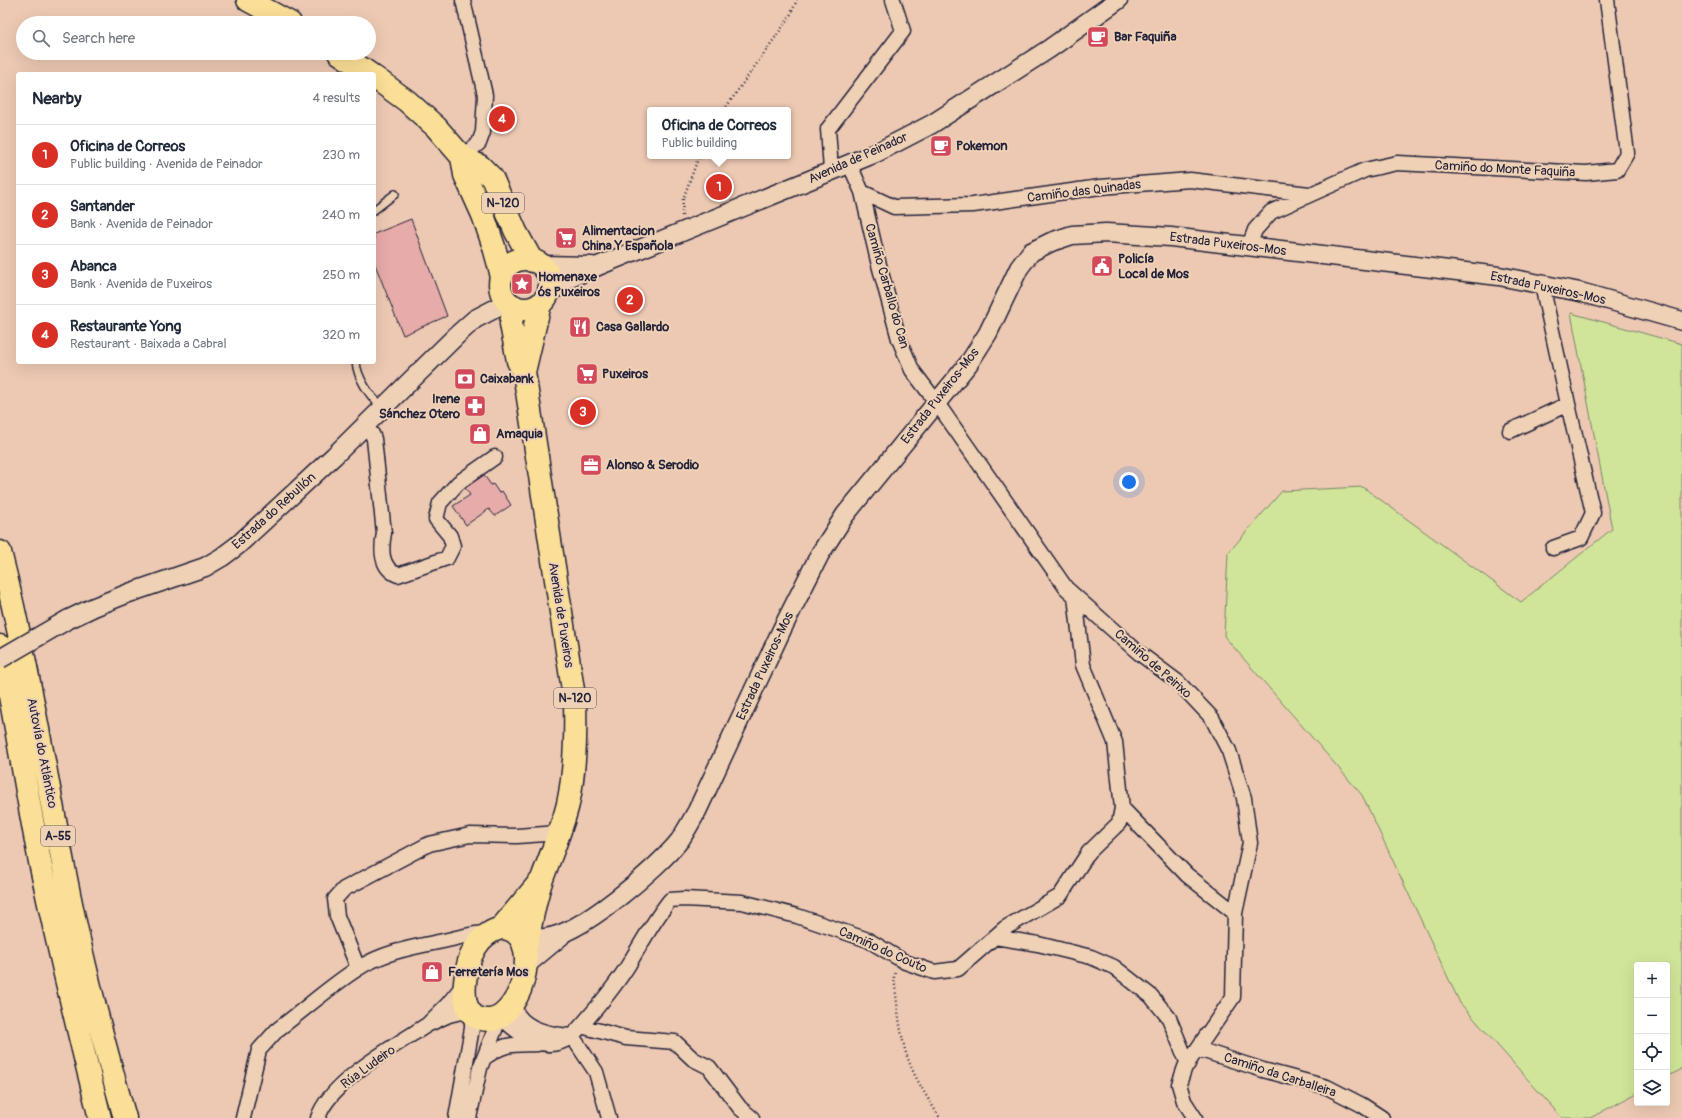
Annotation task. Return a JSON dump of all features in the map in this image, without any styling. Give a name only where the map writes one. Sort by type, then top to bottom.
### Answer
[{"type":"highway","points":[[248,0],[277,16]]},
{"type":"highway","points":[[349,60],[367,72]]},
{"type":"highway","name":"N-120","points":[[376,78],[407,101],[436,127],[462,157],[480,166],[492,178],[516,232],[536,263],[548,274],[550,281],[544,299]]},
{"type":"highway","name":"N-120","points":[[462,157],[465,174],[483,215],[494,247],[502,276],[501,290],[511,304]]},
{"type":"highway","points":[[502,276],[510,264],[517,261],[536,263]]},
{"type":"highway","points":[[511,304],[525,309],[531,308],[544,299]]},
{"type":"highway","name":"Avenida de Puxeiros","points":[[524,372],[544,299]]},
{"type":"highway","name":"Avenida de Puxeiros","points":[[511,304],[511,324],[518,361],[524,372],[575,703],[576,735],[568,804],[542,880]]},
{"type":"highway","name":"Autovía do Atlántico","points":[[0,552],[16,613],[66,880],[89,981],[125,1118]]},
{"type":"highway","name":"Autovía do Atlántico","points":[[0,646],[14,707],[44,880],[71,1002],[100,1118]]},
{"type":"highway","points":[[514,940],[522,982],[506,1010],[485,1020],[477,1018],[471,1012],[465,993],[465,983],[469,961],[475,947],[514,940],[534,912],[542,880]]},
{"type":"highway","name":"N-120","points":[[514,940],[542,880]]},
{"type":"street","points":[[462,157],[479,143],[483,132],[485,95],[463,0]]},
{"type":"street","points":[[831,170],[828,129],[903,31],[893,0]]},
{"type":"street","name":"Avenida de Peinador","points":[[544,299],[568,280],[598,266],[876,153],[932,124],[1049,49],[1118,0]]},
{"type":"street","name":"Camiño do Monte Faquiña","points":[[1249,246],[1255,230],[1271,212],[1365,170],[1397,163],[1586,173],[1617,170],[1627,153],[1607,0]]},
{"type":"street","name":"Camiño Carballo do Can","points":[[849,163],[862,192],[878,262],[899,339],[912,370],[937,403]]},
{"type":"street","name":"Camiño das Quinadas","points":[[862,192],[894,207],[973,205],[1100,187],[1190,180],[1309,194]]},
{"type":"street","name":"Estrada Puxeiros-Mos","points":[[514,940],[562,934],[598,912],[633,886],[680,840],[697,811],[783,627],[820,554],[845,515],[969,363],[988,333],[1019,268],[1031,252],[1051,242],[1072,235],[1106,233],[1171,237],[1499,276],[1580,292],[1682,321]]},
{"type":"street","name":"Avenida de Peinador","points":[[536,263],[598,266]]},
{"type":"street","points":[[1542,285],[1593,513],[1581,538],[1553,548]]},
{"type":"street","name":"Estrada do Rebullón","points":[[0,659],[67,620],[108,601],[205,566],[222,557],[260,525],[475,319],[511,304]]},
{"type":"street","name":"Camiño de Peirixo","points":[[937,403],[1066,588],[1139,653],[1178,682],[1212,718],[1229,751],[1244,798],[1250,843],[1235,913],[1233,997],[1188,1064],[1179,1084],[1184,1101],[1195,1118]]},
{"type":"street","points":[[1510,431],[1568,404]]},
{"type":"street","points":[[364,426],[372,434],[374,439],[384,533],[382,546],[383,560],[392,572],[398,575],[447,558],[454,546],[450,536],[436,519],[440,502],[458,482],[495,457]]},
{"type":"street","name":"Camiño do Couto","points":[[484,1058],[497,1048],[506,1045],[558,1044],[577,1031],[628,966],[658,916],[670,900],[684,898],[742,902],[787,913],[868,940],[905,962],[934,972],[958,969],[1005,928],[1060,896],[1089,852],[1119,823],[1122,808],[1115,742],[1083,665],[1075,596]]},
{"type":"street","points":[[1122,808],[1187,875],[1235,913]]},
{"type":"street","points":[[358,968],[337,916],[335,899],[344,889],[429,844],[470,835],[517,836],[559,833]]},
{"type":"street","points":[[534,912],[545,929],[562,934]]},
{"type":"street","points":[[243,1118],[259,1050],[277,1030],[358,968],[382,957],[424,944],[468,935],[514,940],[545,938],[562,934]]},
{"type":"street","points":[[995,937],[1038,944],[1091,957],[1114,967],[1151,996],[1169,1018],[1188,1064]]},
{"type":"street","points":[[443,941],[460,946],[466,951],[469,961]]},
{"type":"street","name":"Rúa Ludeiro","points":[[427,1025],[448,1004],[465,983]]},
{"type":"street","points":[[506,1010],[518,1015],[524,1022],[550,1033],[577,1031],[626,1038],[675,1042],[693,1059],[709,1067],[740,1108],[752,1118]]},
{"type":"street","points":[[506,1010],[529,1039],[543,1044]]},
{"type":"street","points":[[469,1118],[473,1096],[484,1058],[506,1010]]},
{"type":"street","points":[[456,1118],[472,1028],[471,1012]]},
{"type":"street","name":"Rúa Ludeiro","points":[[318,1118],[329,1098],[351,1076],[427,1025],[449,1015],[471,1012]]},
{"type":"street","points":[[577,1031],[596,1072],[609,1118]]},
{"type":"street","name":"Camiño da Carballeira","points":[[1198,1049],[1263,1070],[1327,1087],[1362,1105],[1382,1118]]},
{"type":"lane","points":[[376,208],[395,194]]},
{"type":"lane","points":[[356,364],[357,371],[374,400],[382,407]]},
{"type":"path","points":[[726,107],[789,18],[797,0]]},
{"type":"path","points":[[684,230],[681,215],[683,199],[698,159]]},
{"type":"path","points":[[898,958],[894,977],[898,1014],[907,1054],[921,1088],[940,1118]]},
{"type":"green space","points":[[1571,313],[1682,344],[1682,1069],[1670,1075],[1670,962],[1634,962],[1634,1095],[1590,1118],[1562,1118],[1460,1003],[1362,795],[1224,636],[1228,553],[1282,491],[1363,487],[1521,602],[1612,529]]},
{"type":"building","points":[[411,219],[447,316],[403,335],[376,267],[376,233]]},
{"type":"building","points":[[484,475],[499,493],[502,491],[511,505],[495,516],[489,509],[466,525],[453,506],[470,495],[465,488]]},
{"type":"place","name":"Bar Faquiña","points":[[1098,37]]},
{"type":"place","name":"Restaurante Yong","points":[[502,119]]},
{"type":"place","name":"Pokemon","points":[[941,146]]},
{"type":"place","name":"Oficina de Correos","points":[[719,187]]},
{"type":"place","name":"Alimentacion China Y Española","points":[[566,238]]},
{"type":"place","name":"Policía Local de Mos","points":[[1102,266]]},
{"type":"place","name":"Homenaxe ós Puxeiros","points":[[522,284]]},
{"type":"place","name":"Santander","points":[[630,300]]},
{"type":"place","name":"Casa Gallardo","points":[[580,327]]},
{"type":"place","name":"Puxeiros","points":[[587,374]]},
{"type":"place","name":"Caixabank","points":[[465,379]]},
{"type":"place","name":"Irene Sánchez Otero","points":[[475,406]]},
{"type":"place","name":"Abanca","points":[[583,412]]},
{"type":"place","name":"Amaquia","points":[[480,434]]},
{"type":"place","name":"Alonso & Serodio","points":[[591,465]]},
{"type":"place","name":"Ferretería Mos","points":[[432,972]]}]
